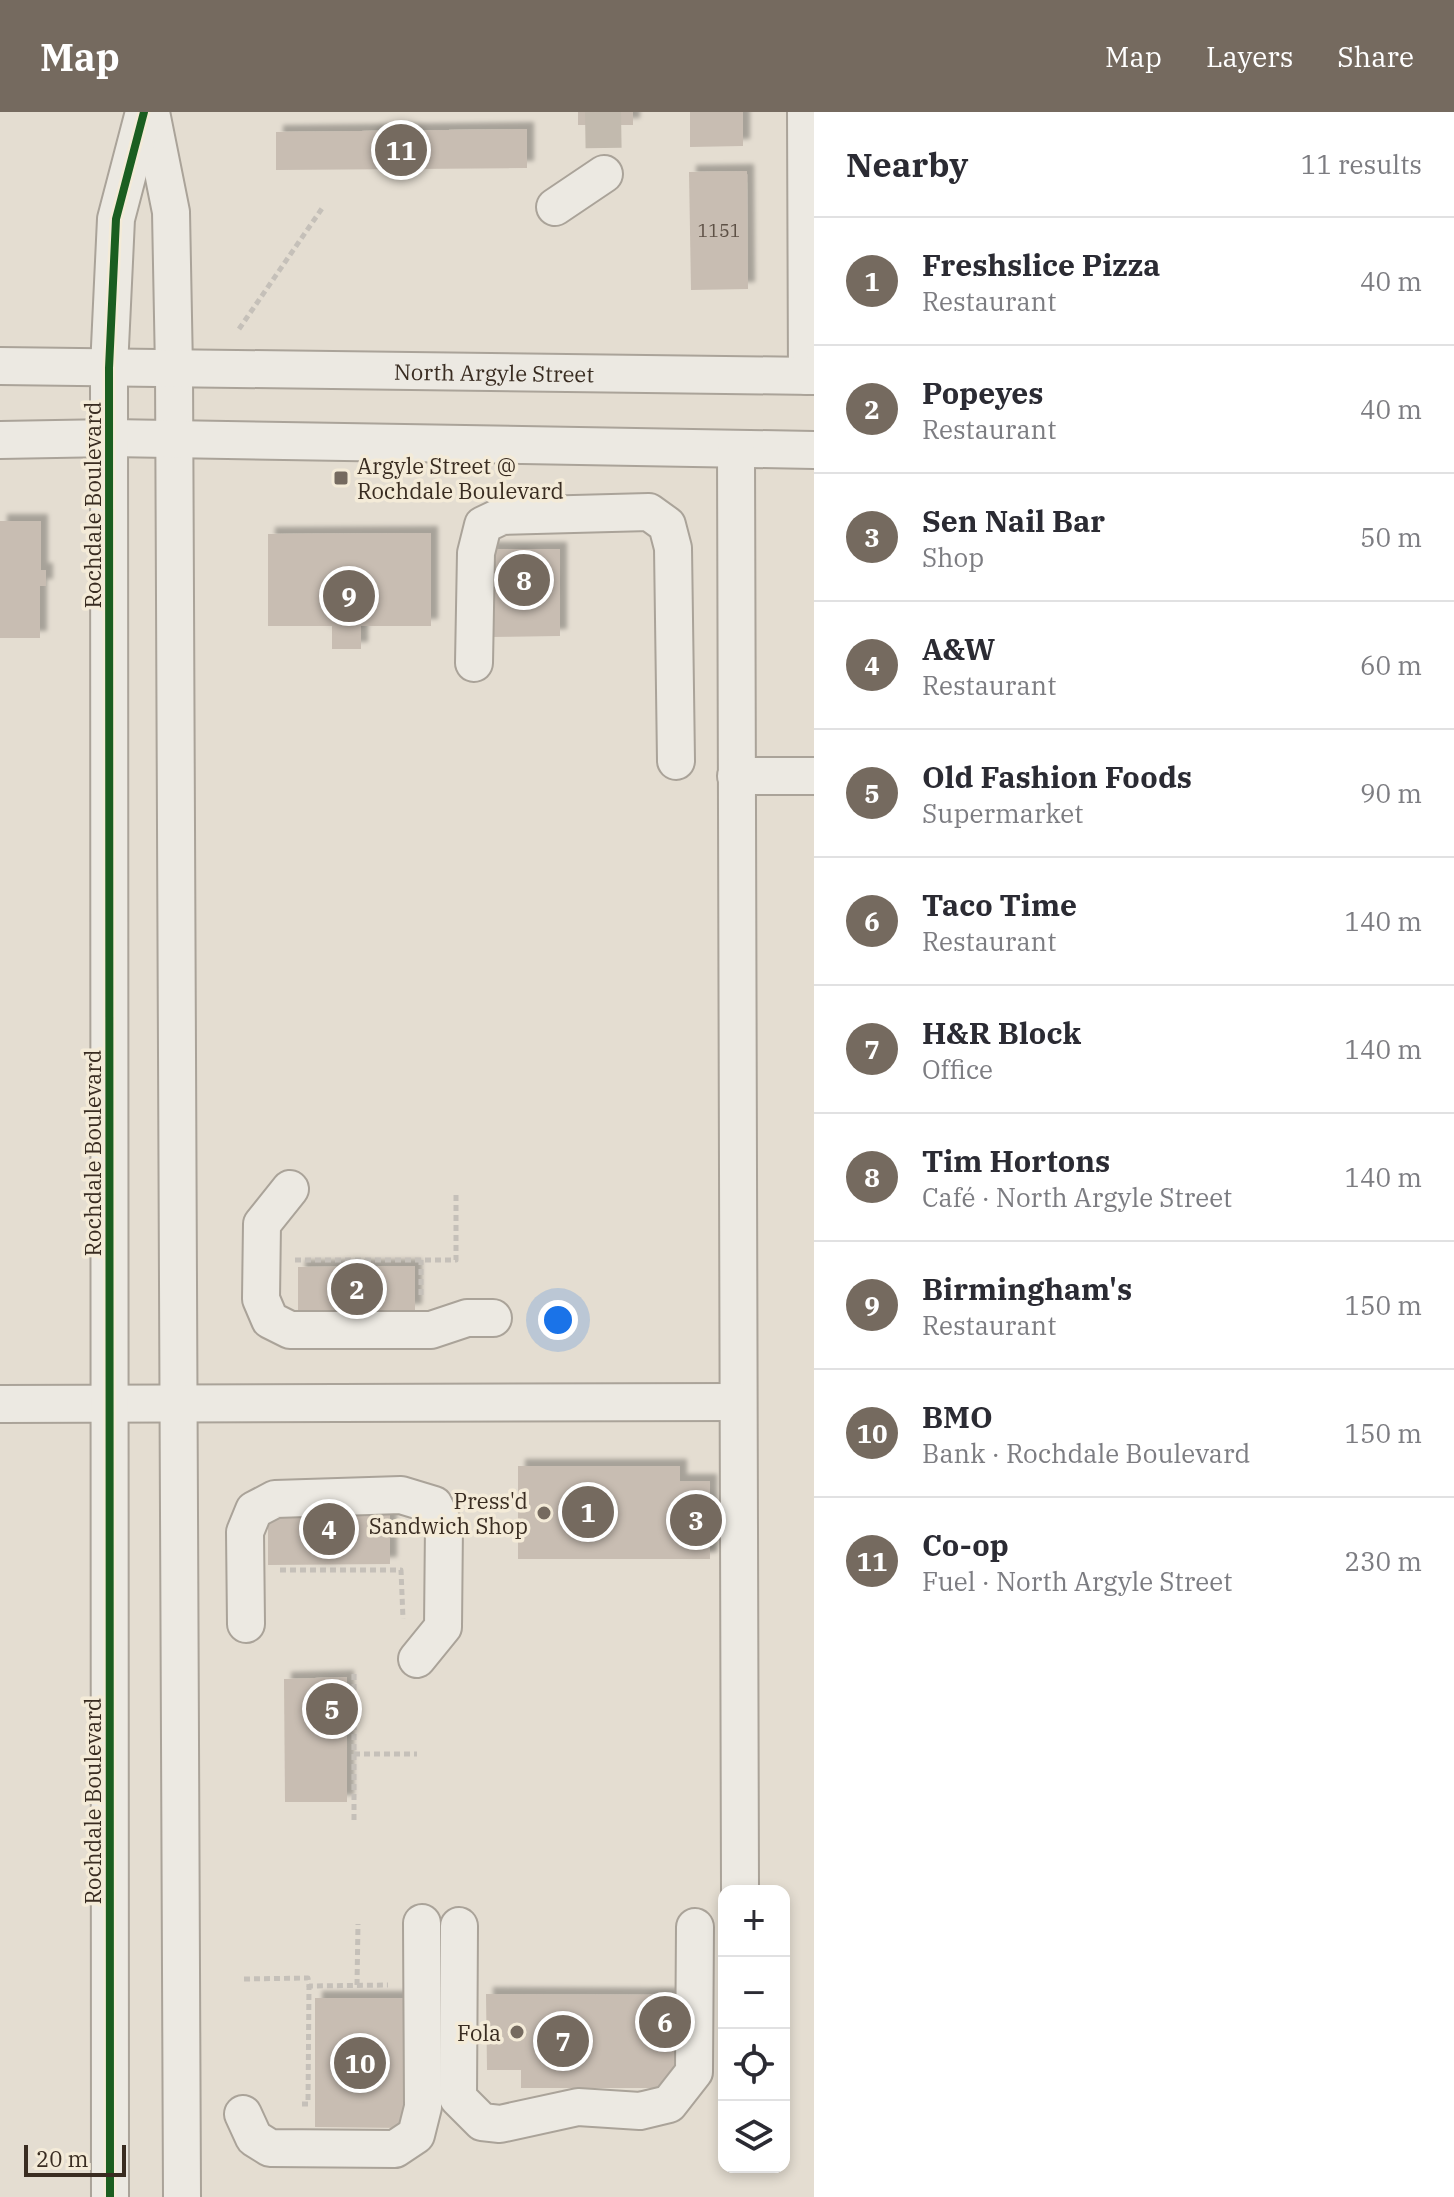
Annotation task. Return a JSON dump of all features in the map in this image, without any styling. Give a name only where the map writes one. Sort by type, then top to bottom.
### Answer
[{"type":"street","name":"Rochdale Boulevard","points":[[110,2197],[109,368],[116,219],[144,112]]},
{"type":"street","points":[[151,112],[171,212],[174,369],[182,2197]]},
{"type":"street","points":[[806,112],[810,376]]},
{"type":"street","points":[[555,207],[604,174]]},
{"type":"street","name":"North Argyle Street","points":[[0,366],[810,376]]},
{"type":"street","points":[[0,440],[111,438],[814,450]]},
{"type":"street","points":[[736,450],[740,1885]]},
{"type":"street","points":[[474,663],[476,553],[483,525],[502,516],[545,515],[581,537],[641,536],[673,548],[676,761]]},
{"type":"street","points":[[736,776],[814,776]]},
{"type":"street","points":[[290,1189],[262,1224],[261,1299],[270,1320],[290,1330],[431,1330],[467,1318],[493,1318]]},
{"type":"street","points":[[0,1404],[738,1402]]},
{"type":"street","points":[[246,1624],[245,1532],[254,1510],[275,1499],[401,1495],[417,1498],[434,1505],[444,1525],[443,1627],[417,1659]]},
{"type":"street","points":[[243,2114],[254,2138],[270,2148],[395,2149],[416,2135],[423,2107],[422,1923]]},
{"type":"street","points":[[459,1926],[458,2098],[482,2122],[500,2124],[578,2107],[640,2111],[669,2104],[694,2072],[695,1927]]},
{"type":"path","points":[[239,329],[323,207]]},
{"type":"path","points":[[289,1260],[456,1260],[456,1193]]},
{"type":"path","points":[[421,1260],[421,1304]]},
{"type":"path","points":[[269,1570],[401,1570],[403,1623]]},
{"type":"path","points":[[354,1674],[354,1823]]},
{"type":"path","points":[[354,1754],[417,1754]]},
{"type":"path","points":[[357,1985],[358,1924]]},
{"type":"path","points":[[244,1979],[308,1978],[308,2104],[302,2104]]},
{"type":"path","points":[[309,1986],[396,1985]]},
{"type":"building","points":[[578,112],[633,112],[633,125],[578,125]]},
{"type":"building","points":[[690,112],[743,112],[743,146],[690,147]]},
{"type":"building","points":[[527,129],[527,168],[276,170],[276,132]]},
{"type":"building","points":[[747,171],[748,289],[691,290],[689,172]]},
{"type":"building","points":[[0,521],[41,521],[41,570],[46,570],[46,586],[40,586],[40,638],[0,638]]},
{"type":"building","points":[[431,533],[431,626],[361,626],[361,649],[332,649],[332,626],[268,626],[268,534]]},
{"type":"building","points":[[488,549],[560,549],[560,636],[489,637]]},
{"type":"building","points":[[415,1266],[415,1311],[399,1311],[399,1319],[298,1315],[298,1267]]},
{"type":"building","points":[[518,1466],[680,1466],[680,1481],[710,1481],[710,1559],[518,1559]]},
{"type":"building","points":[[390,1512],[390,1564],[268,1565],[268,1513]]},
{"type":"building","points":[[347,1677],[347,1802],[285,1802],[284,1679]]},
{"type":"building","points":[[486,1994],[678,1995],[676,2076],[664,2088],[521,2088],[521,2070],[487,2070]]},
{"type":"building","points":[[315,1998],[406,1998],[406,2128],[315,2127]]},
{"type":"tunnel","points":[[603,112],[604,174]]},
{"type":"cycle path","points":[[110,2197],[109,368],[116,219],[144,112]]},
{"type":"place","name":"Co-op","points":[[401,150]]},
{"type":"place","name":"Argyle Street @ Rochdale Boulevard","points":[[341,478]]},
{"type":"place","name":"Tim Hortons","points":[[524,580]]},
{"type":"place","name":"Birmingham's","points":[[349,596]]},
{"type":"place","name":"Popeyes","points":[[357,1289]]},
{"type":"place","name":"Freshslice Pizza","points":[[588,1512]]},
{"type":"place","name":"Press'd Sandwich Shop","points":[[544,1513]]},
{"type":"place","name":"Sen Nail Bar","points":[[696,1520]]},
{"type":"place","name":"A&W","points":[[329,1529]]},
{"type":"place","name":"Old Fashion Foods","points":[[332,1709]]},
{"type":"place","name":"Taco Time","points":[[665,2022]]},
{"type":"place","name":"Fola","points":[[517,2032]]},
{"type":"place","name":"H&R Block","points":[[563,2041]]},
{"type":"place","name":"BMO","points":[[360,2063]]}]
